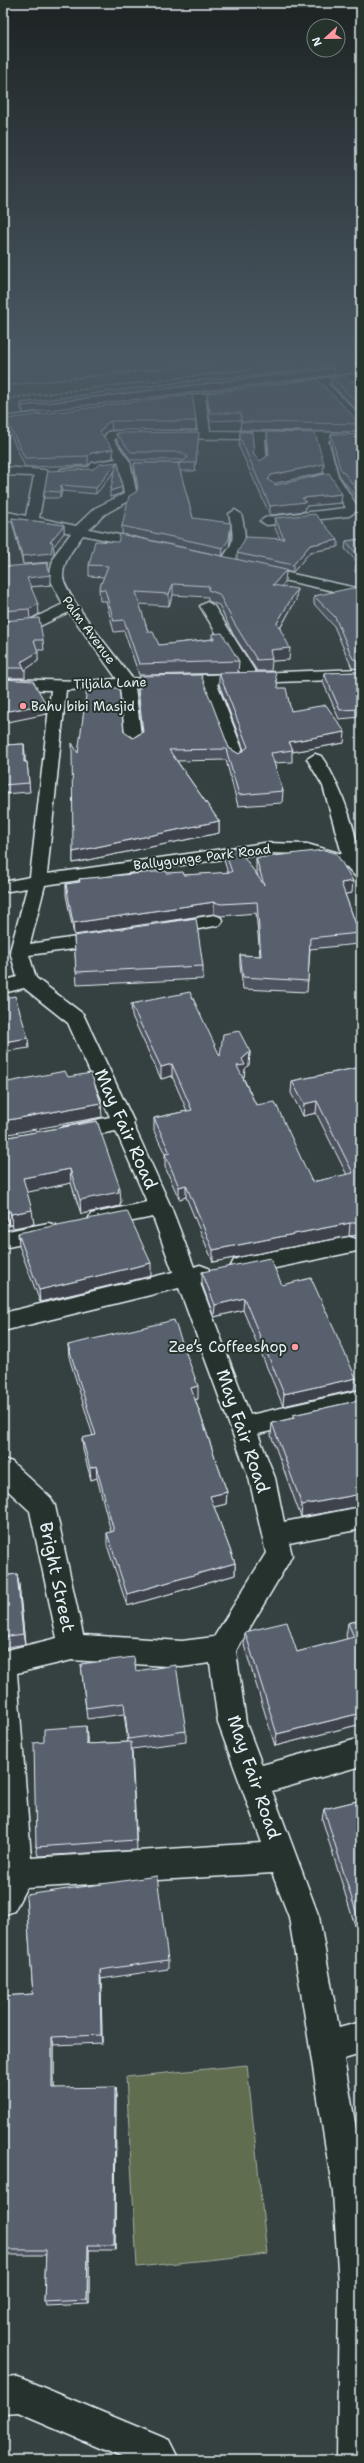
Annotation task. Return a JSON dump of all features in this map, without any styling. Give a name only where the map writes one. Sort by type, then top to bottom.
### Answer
[{"type":"street","points":[[32,521],[41,475]]},
{"type":"street","name":"Palm Avenue","points":[[127,682],[64,596],[56,577],[61,556],[80,530],[100,511],[131,496],[130,475]]},
{"type":"street","points":[[267,521],[349,512],[353,509],[352,505],[332,476],[303,482]]},
{"type":"street","points":[[226,563],[238,551],[240,537],[235,514]]},
{"type":"street","points":[[3,515],[80,530],[164,549]]},
{"type":"street","points":[[210,560],[361,593]]},
{"type":"street","points":[[45,568],[59,566]]},
{"type":"street","points":[[3,625],[33,624],[71,606]]},
{"type":"street","points":[[207,606],[252,679]]},
{"type":"street","name":"Tiljala Lane","points":[[3,684],[59,684],[82,686],[127,682],[252,679],[361,674]]},
{"type":"street","points":[[208,680],[238,759]]},
{"type":"street","points":[[127,682],[134,743]]},
{"type":"street","name":"May Fair Road","points":[[59,684],[38,880],[19,951],[15,984],[76,1019],[124,1122],[160,1207],[262,1478],[279,1555],[222,1649],[232,1723],[304,1917],[350,2193],[357,2285],[356,2460]]},
{"type":"street","points":[[315,759],[331,786],[358,866]]},
{"type":"street","name":"Ballygunge Park Road","points":[[38,880],[264,848],[307,849],[358,866]]},
{"type":"street","points":[[3,887],[38,880]]},
{"type":"street","points":[[153,931],[214,921]]},
{"type":"street","points":[[19,951],[122,936]]},
{"type":"street","points":[[48,1136],[124,1122]]},
{"type":"street","points":[[3,1240],[160,1207]]},
{"type":"street","points":[[3,1322],[187,1277],[349,1245]]},
{"type":"street","points":[[243,1427],[361,1400]]},
{"type":"street","name":"Bright Street","points":[[3,1470],[42,1506],[72,1647],[182,1654],[222,1649]]},
{"type":"street","points":[[274,1535],[361,1518]]},
{"type":"street","points":[[3,1664],[72,1647]]},
{"type":"street","points":[[3,1670],[17,1874],[3,1900]]},
{"type":"street","points":[[254,1782],[361,1752]]},
{"type":"street","points":[[17,1874],[282,1857]]},
{"type":"street","points":[[326,2048],[361,2038]]},
{"type":"street","points":[[3,2396],[18,2395],[156,2453],[160,2460]]},
{"type":"green space","points":[[247,2065],[267,2254],[137,2267],[126,2077]]},
{"type":"building","points":[[47,475],[107,475],[96,488],[61,485],[60,492],[44,491]]},
{"type":"building","points":[[114,475],[120,475],[122,487],[110,491]]},
{"type":"building","points":[[136,475],[181,475],[193,518],[231,523],[229,539],[223,548],[122,526],[129,496],[136,492],[138,488]]},
{"type":"building","points":[[256,475],[271,475],[268,480],[276,485],[320,475],[330,475],[342,494],[302,498],[306,502],[270,506]]},
{"type":"building","points":[[345,475],[361,475],[361,495]]},
{"type":"building","points":[[315,514],[338,540],[310,545],[293,565],[237,553],[246,537],[284,539],[275,518]]},
{"type":"building","points":[[12,518],[64,525],[50,542],[53,542],[51,553],[22,556]]},
{"type":"building","points":[[120,534],[286,570],[273,585],[297,589],[277,623],[290,648],[270,650],[272,659],[257,660],[234,623],[219,594],[208,590],[209,586],[173,584],[169,594],[136,592],[148,632],[153,632],[159,645],[214,639],[212,634],[222,633],[239,661],[139,664],[124,620],[114,621],[105,590],[99,589],[108,566],[89,565],[95,541],[118,542]]},
{"type":"building","points":[[361,539],[361,565],[356,564],[360,558],[346,541]]},
{"type":"building","points":[[3,546],[8,556],[3,557]]},
{"type":"building","points":[[48,563],[47,568],[51,575],[27,578],[38,604],[29,609],[3,611],[3,567]]},
{"type":"building","points":[[352,588],[361,590],[361,660],[353,659],[335,617],[314,596]]},
{"type":"building","points":[[39,618],[43,640],[34,640],[38,652],[21,662],[24,668],[3,668],[3,621]]},
{"type":"building","points":[[275,672],[278,688],[286,688],[291,711],[326,705],[345,732],[289,742],[293,750],[271,753],[283,791],[239,795],[226,749],[169,750],[219,821],[73,852],[72,743],[78,753],[87,688],[119,688],[124,732],[133,738],[143,732],[138,689],[140,689],[139,676],[201,675],[229,748],[239,754],[248,747],[219,673]]},
{"type":"building","points":[[361,672],[361,709],[340,710],[324,673]]},
{"type":"building","points":[[3,679],[33,681],[46,704],[3,712]]},
{"type":"building","points":[[24,744],[24,762],[27,762],[29,783],[3,785],[3,745]]},
{"type":"building","points":[[237,847],[264,885],[256,858],[324,850],[336,853],[353,881],[341,883],[359,933],[310,938],[308,981],[243,977],[240,955],[261,956],[257,902],[221,904],[214,902],[73,923],[66,884],[80,882],[79,879],[166,871],[167,873],[183,872],[184,875],[232,872],[224,849]]},
{"type":"building","points":[[196,918],[203,966],[76,972],[74,936]]},
{"type":"building","points":[[190,992],[220,1056],[223,1034],[239,1031],[250,1052],[242,1059],[245,1065],[237,1066],[256,1105],[275,1102],[312,1182],[353,1173],[317,1101],[304,1104],[292,1081],[361,1067],[361,1223],[350,1223],[213,1250],[186,1185],[179,1187],[165,1154],[170,1153],[154,1118],[192,1110],[172,1064],[161,1067],[131,1004]]},
{"type":"building","points":[[15,996],[28,1038],[3,1042],[3,998]]},
{"type":"building","points":[[65,1071],[68,1077],[91,1073],[101,1103],[3,1121],[3,1083]]},
{"type":"building","points":[[97,1121],[120,1188],[118,1189],[119,1192],[80,1200],[70,1169],[23,1178],[32,1210],[11,1214],[10,1211],[7,1212],[4,1203],[3,1204],[3,1138]]},
{"type":"building","points":[[127,1211],[151,1263],[39,1290],[18,1233]]},
{"type":"building","points":[[270,1258],[282,1285],[311,1278],[356,1378],[284,1394],[244,1298],[215,1305],[202,1272]]},
{"type":"building","points":[[174,1320],[198,1386],[191,1388],[227,1492],[210,1496],[235,1563],[127,1594],[107,1533],[114,1531],[96,1466],[90,1468],[82,1438],[96,1435],[68,1345]]},
{"type":"building","points":[[361,1400],[361,1494],[302,1505],[272,1423],[294,1418],[293,1415]]},
{"type":"building","points":[[17,1574],[23,1634],[3,1637],[3,1576]]},
{"type":"building","points":[[361,1620],[361,1713],[277,1734],[245,1632],[287,1622],[297,1652],[354,1637],[348,1623]]},
{"type":"building","points":[[134,1657],[136,1671],[176,1665],[186,1731],[128,1739],[124,1703],[86,1708],[81,1664]]},
{"type":"building","points":[[86,1726],[86,1744],[131,1742],[136,1840],[36,1847],[34,1743],[44,1742],[44,1729]]},
{"type":"building","points":[[361,1800],[361,1928],[324,1809]]},
{"type":"building","points":[[157,1876],[168,1960],[100,1970],[101,2035],[52,2037],[52,2088],[115,2087],[114,2245],[88,2245],[87,2300],[44,2302],[46,2250],[3,2250],[3,1996],[33,1994],[26,1895]]},
{"type":"place","name":"Bahu bibi Masjid","points":[[23,706]]},
{"type":"place","name":"Zee’s Coffeeshop","points":[[295,1347]]}]
